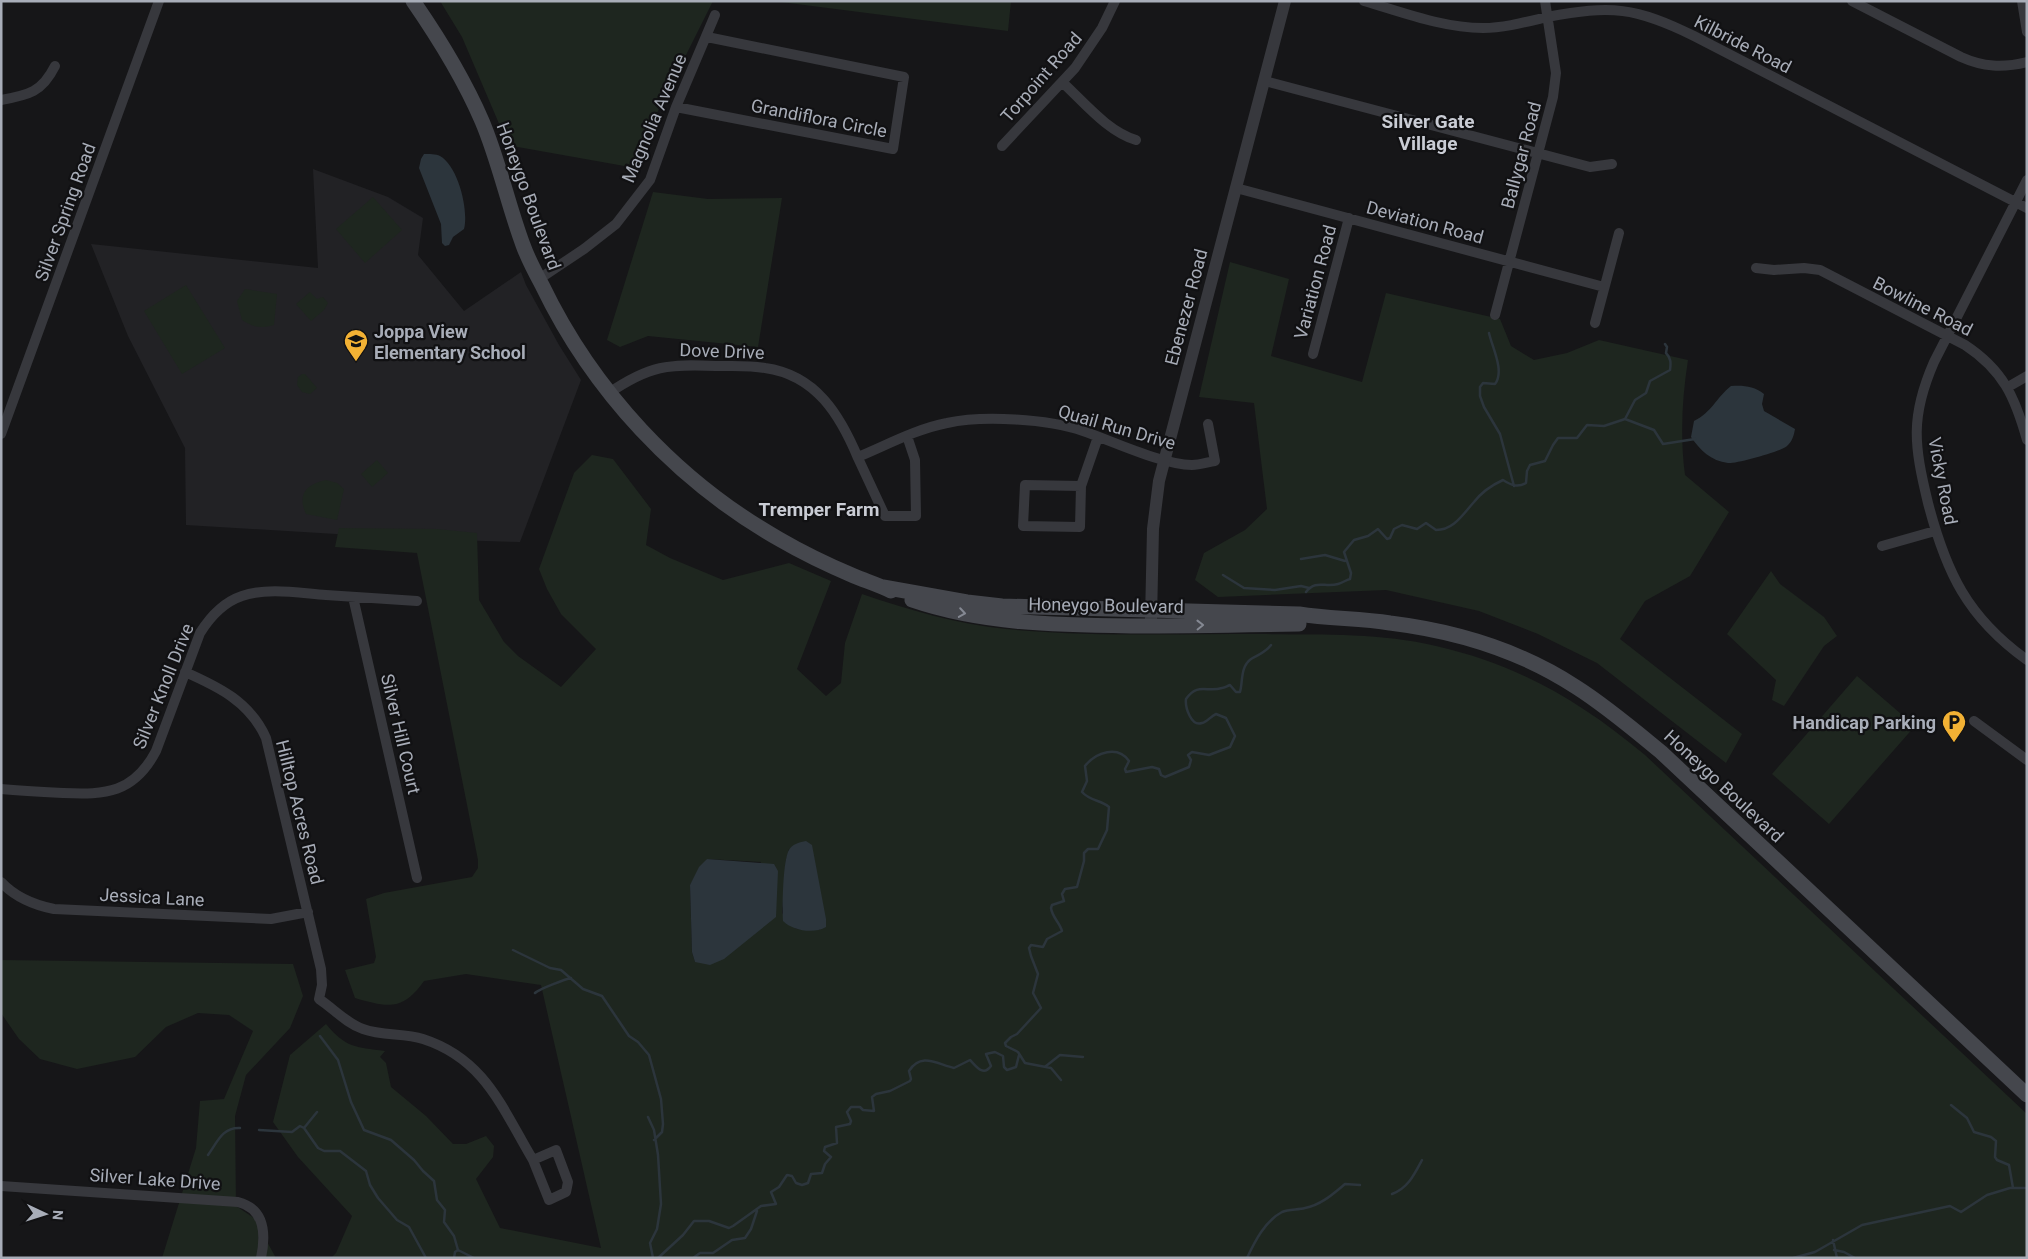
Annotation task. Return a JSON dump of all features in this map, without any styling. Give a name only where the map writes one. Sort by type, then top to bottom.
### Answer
[{"type":"main road","name":"Honeygo Boulevard","points":[[413,1],[444,44],[469,92],[483,123],[523,246],[563,326],[609,393],[666,455],[692,478],[743,517],[810,556],[904,598],[933,607],[1006,620],[1047,624],[1151,626],[1300,624],[1332,619]]},
{"type":"main road","name":"Honeygo Boulevard","points":[[883,587],[967,602],[1002,606],[1299,614],[1332,619],[1390,622],[1452,634],[1481,642],[1548,671],[1607,708],[1660,752],[2027,1096]]},
{"type":"street","name":"Silver Spring Road","points":[[2,430],[159,1]]},
{"type":"street","name":"Torpoint Road","points":[[1002,146],[1088,52],[1115,1]]},
{"type":"street","name":"Ebenezer Road","points":[[1151,626],[1155,505],[1164,459],[1286,1]]},
{"type":"street","name":"Kilbride Road","points":[[1364,1],[1469,28],[1500,26],[1593,10],[1612,9],[1643,14],[1701,40],[2027,208]]},
{"type":"street","name":"Ballygar Road","points":[[1495,315],[1555,83],[1554,54],[1544,1]]},
{"type":"street","points":[[1852,1],[1969,61],[1994,67],[2027,62]]},
{"type":"street","points":[[2022,1],[2027,32]]},
{"type":"street","name":"Magnolia Avenue","points":[[539,279],[584,249],[616,224],[650,180],[676,107],[715,16]]},
{"type":"street","name":"Grandiflora Circle","points":[[676,107],[893,149],[904,77],[707,36]]},
{"type":"street","points":[[1,100],[39,89],[50,76],[55,66]]},
{"type":"street","points":[[1264,81],[1590,167],[1612,164]]},
{"type":"street","points":[[1062,82],[1111,127],[1136,140]]},
{"type":"street","name":"Vicky Road","points":[[2027,180],[1947,335],[1924,386],[1916,421],[1920,467],[1935,531],[1948,566],[1962,595],[1994,633],[2027,660]]},
{"type":"street","name":"Deviation Road","points":[[1236,188],[1604,287]]},
{"type":"street","name":"Variation Road","points":[[1313,354],[1349,218]]},
{"type":"street","points":[[1595,323],[1619,233]]},
{"type":"street","name":"Bowline Road","points":[[1756,268],[1820,270],[1965,345],[1986,360],[2008,387],[2027,440]]},
{"type":"street","name":"Dove Drive","points":[[609,393],[649,370],[664,366],[766,368],[794,377],[823,397],[841,420],[885,516],[916,516],[915,460],[907,436]]},
{"type":"street","points":[[2008,387],[2027,376]]},
{"type":"street","name":"Quail Run Drive","points":[[858,457],[907,436],[946,423],[975,420],[1055,424],[1076,429],[1164,459],[1192,465],[1215,461],[1208,424]]},
{"type":"street","points":[[1081,486],[1025,485],[1023,526],[1080,527],[1081,486],[1098,437]]},
{"type":"street","points":[[1882,546],[1935,531]]},
{"type":"street","name":"Silver Knoll Drive","points":[[1,789],[89,794],[113,792],[131,782],[144,770],[156,751],[200,633],[208,620],[219,610],[241,596],[254,593],[294,592],[417,602]]},
{"type":"street","name":"Silver Hill Court","points":[[354,597],[417,878]]},
{"type":"street","name":"Hilltop Acres Road","points":[[185,672],[215,686],[238,701],[262,729],[270,750],[322,977],[319,999],[346,1020],[363,1029],[406,1034],[443,1047],[462,1058],[491,1088],[533,1160]]},
{"type":"street","points":[[1974,721],[2027,760]]},
{"type":"street","name":"Jessica Lane","points":[[1,882],[25,900],[41,906],[54,908],[271,919],[308,912]]},
{"type":"street","points":[[556,1150],[568,1182],[566,1192],[549,1200],[533,1160],[556,1150]]},
{"type":"street","name":"Silver Lake Drive","points":[[1,1186],[238,1202],[252,1208],[261,1219],[264,1243],[261,1258]]},
{"type":"shaded area","points":[[440,1],[713,1],[630,167],[506,145],[503,133],[462,37]]},
{"type":"shaded area","points":[[773,1],[1011,1],[1008,31]]},
{"type":"shaded area","points":[[424,154],[438,155],[446,161],[457,178],[461,189],[465,211],[464,229],[453,237],[449,245],[445,246],[442,243],[441,224],[419,168]]},
{"type":"shaded area","name":"Joppa View Elementary School","points":[[313,169],[388,197],[423,218],[418,255],[464,311],[521,272],[526,285],[559,345],[581,380],[520,542],[418,539],[186,525],[185,448],[128,336],[91,244],[318,268]]},
{"type":"shaded area","points":[[653,192],[708,199],[782,198],[758,347],[648,336],[620,347],[607,340]]},
{"type":"shaded area","points":[[373,197],[402,230],[365,263],[336,229]]},
{"type":"shaded area","points":[[1230,262],[1289,279],[1271,356],[1362,382],[1386,293],[1500,319],[1511,346],[1534,360],[1567,353],[1599,340],[1688,360],[1682,418],[1685,475],[1729,512],[1690,576],[1645,601],[1620,639],[1742,734],[1726,763],[1597,663],[1538,634],[1479,611],[1386,590],[1218,597],[1195,580],[1204,553],[1245,530],[1267,509],[1254,403],[1199,397]]},
{"type":"shaded area","points":[[186,285],[225,348],[182,374],[144,311]]},
{"type":"shaded area","points":[[245,289],[277,294],[274,325],[257,327],[242,320],[237,301]]},
{"type":"shaded area","points":[[310,292],[317,299],[323,297],[328,303],[324,310],[311,321],[296,304]]},
{"type":"shaded area","points":[[305,374],[317,388],[310,394],[302,392],[297,385],[298,377]]},
{"type":"shaded area","points":[[1731,386],[1748,387],[1764,394],[1762,404],[1764,411],[1795,429],[1789,444],[1768,454],[1732,463],[1716,460],[1698,446],[1691,437],[1694,421],[1710,409]]},
{"type":"shaded area","points":[[592,455],[613,459],[651,509],[646,545],[670,558],[723,580],[789,563],[831,581],[797,669],[826,696],[841,683],[845,643],[862,594],[897,606],[969,624],[1038,632],[1165,635],[1327,635],[1393,638],[1436,646],[1495,663],[1547,687],[1597,718],[1645,755],[2027,1114],[2027,1258],[331,1258],[336,1253],[352,1216],[298,1157],[273,1122],[290,1055],[326,1024],[339,1038],[352,1045],[385,1051],[380,1057],[386,1063],[391,1087],[426,1116],[453,1144],[466,1144],[486,1136],[494,1146],[493,1157],[476,1179],[500,1228],[601,1248],[541,985],[466,974],[424,981],[408,998],[401,1002],[385,1005],[355,998],[345,970],[374,963],[376,957],[366,899],[384,893],[472,877],[478,868],[478,860],[417,553],[335,547],[339,528],[437,529],[477,533],[479,600],[504,642],[518,656],[561,687],[596,649],[561,614],[547,589],[539,569],[574,473]],"holes":[[[789,849],[820,930],[796,929],[782,913],[786,860]],[[707,859],[761,862],[695,962],[692,952],[690,885]]]},
{"type":"shaded area","points":[[377,460],[388,473],[372,487],[361,474]]},
{"type":"shaded area","points":[[326,480],[337,483],[344,489],[337,520],[306,514],[303,507],[305,491],[313,484]]},
{"type":"shaded area","points":[[1771,571],[1780,584],[1824,617],[1837,636],[1824,646],[1784,706],[1772,700],[1776,680],[1727,634]]},
{"type":"shaded area","points":[[1857,676],[1915,726],[1829,824],[1772,774]]},
{"type":"shaded area","points":[[806,841],[812,845],[826,919],[826,927],[810,931],[792,927],[783,921],[783,884],[787,855],[792,846]]},
{"type":"shaded area","points":[[707,859],[774,864],[778,871],[776,917],[724,959],[710,965],[695,962],[692,952],[690,885],[699,867]]},
{"type":"shaded area","points":[[1,960],[293,964],[303,996],[290,1028],[246,1075],[235,1116],[236,1206],[254,1218],[276,1258],[162,1258],[196,1148],[200,1101],[224,1099],[253,1031],[229,1015],[198,1013],[166,1027],[135,1057],[77,1069],[40,1059],[19,1039],[1,1013]]},
{"type":"waterway","points":[[1489,333],[1499,373],[1495,384],[1483,383],[1480,387],[1480,396],[1484,407],[1500,434],[1514,486]]},
{"type":"waterway","points":[[1625,419],[1635,400],[1646,393],[1650,381],[1670,370],[1670,361],[1666,353],[1667,347],[1665,344]]},
{"type":"waterway","points":[[1306,592],[1313,586],[1340,584],[1350,579],[1351,573],[1344,552],[1354,540],[1368,536],[1378,529],[1387,539],[1390,538],[1394,529],[1402,525],[1417,529],[1426,523],[1436,530],[1448,527],[1458,520],[1480,495],[1495,484],[1503,480],[1514,485],[1526,483],[1527,471],[1530,465],[1545,461],[1558,438],[1577,438],[1587,425],[1604,426],[1625,419],[1654,430],[1663,444],[1695,439]]},
{"type":"waterway","points":[[1301,559],[1325,555],[1345,561]]},
{"type":"waterway","points":[[1223,575],[1244,588],[1275,590],[1301,586],[1309,588]]},
{"type":"waterway","points":[[1061,1080],[1051,1068],[1025,1063],[1018,1052],[1006,1046],[1005,1043],[1017,1034],[1041,1008],[1033,993],[1038,974],[1029,948],[1031,945],[1043,947],[1047,939],[1062,931],[1054,917],[1052,905],[1064,901],[1062,894],[1065,889],[1077,887],[1084,861],[1084,853],[1088,849],[1098,849],[1107,830],[1109,807],[1082,792],[1087,781],[1085,766],[1095,757],[1107,752],[1113,752],[1119,753],[1129,761],[1125,769],[1126,772],[1152,767],[1159,769],[1161,775],[1165,777],[1189,767],[1191,760],[1188,755],[1192,752],[1209,755],[1230,747],[1235,736],[1226,718],[1216,714],[1204,722],[1195,722],[1188,711],[1186,699],[1190,694],[1199,689],[1217,689],[1230,685],[1236,692],[1240,692],[1243,670],[1247,662],[1264,652],[1271,645]]},
{"type":"waterway","points":[[513,950],[550,968],[561,970],[583,989],[602,996],[629,1036],[638,1042],[649,1055],[661,1099],[663,1124],[662,1132],[654,1140]]},
{"type":"waterway","points":[[535,993],[571,978]]},
{"type":"waterway","points":[[320,1036],[338,1060],[351,1102],[364,1130],[391,1140],[434,1181],[437,1200],[445,1210],[444,1222],[454,1236],[458,1250],[455,1252],[454,1258]]},
{"type":"waterway","points":[[658,1258],[683,1235],[694,1221],[709,1221],[729,1228],[761,1206],[776,1204],[771,1192],[779,1187],[787,1175],[792,1176],[796,1183],[802,1185],[808,1183],[811,1174],[822,1173],[825,1164],[831,1157],[824,1151],[825,1147],[837,1143],[836,1127],[850,1124],[851,1121],[847,1112],[851,1107],[860,1107],[863,1110],[874,1111],[872,1097],[910,1081],[909,1071],[919,1062],[930,1061],[954,1068],[970,1060],[982,1071],[985,1071],[991,1066],[986,1054],[995,1052],[1003,1056],[1004,1067],[1007,1070],[1016,1067],[1019,1055]]},
{"type":"waterway","points":[[1046,1066],[1060,1055],[1083,1057]]},
{"type":"waterway","points":[[1951,1105],[1967,1118],[1974,1132],[1991,1137],[1996,1141],[1995,1157],[1997,1160],[2009,1165],[2013,1188]]},
{"type":"waterway","points":[[304,1128],[317,1112]]},
{"type":"waterway","points":[[648,1117],[654,1130],[658,1155],[661,1204],[657,1229],[650,1243],[653,1258]]},
{"type":"waterway","points":[[259,1130],[292,1132],[300,1126],[304,1128]]},
{"type":"waterway","points":[[208,1155],[224,1133],[234,1128],[240,1128]]},
{"type":"waterway","points":[[304,1128],[318,1148],[324,1151],[340,1151],[366,1171],[370,1185],[378,1198],[397,1220],[409,1227],[426,1258]]},
{"type":"waterway","points":[[1392,1194],[1406,1185],[1422,1160]]},
{"type":"waterway","points":[[1247,1258],[1261,1232],[1270,1221],[1282,1212],[1311,1207],[1326,1199],[1345,1184],[1360,1185]]},
{"type":"waterway","points":[[1793,1258],[1815,1252],[1862,1225],[1950,1206],[1961,1212],[1987,1195],[2010,1188],[2027,1188]]},
{"type":"waterway","points":[[693,1258],[700,1253],[713,1253],[732,1240],[745,1238],[751,1229],[757,1211]]},
{"type":"waterway","points":[[1833,1240],[1837,1258]]},
{"type":"waterway","points":[[458,1250],[474,1258]]},
{"type":"waterway","points":[[1834,1250],[1844,1252],[1855,1258]]},
{"type":"place","name":"Joppa View Elementary School","points":[[356,362]]},
{"type":"place","name":"Handicap Parking","points":[[1954,743]]},
{"type":"district","name":"Silver Gate Village","points":[[1428,132]]},
{"type":"district","name":"Tremper Farm","points":[[819,509]]}]
